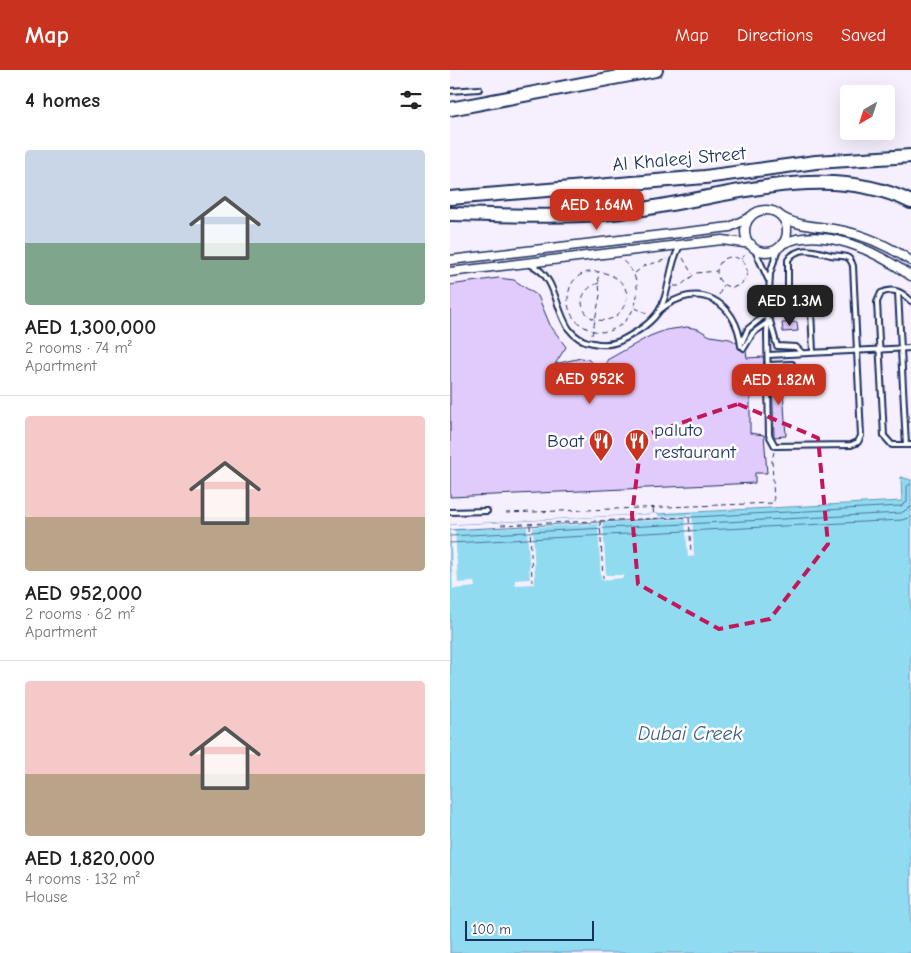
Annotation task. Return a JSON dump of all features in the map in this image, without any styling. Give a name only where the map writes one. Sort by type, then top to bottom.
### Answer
[{"type":"main road","points":[[450,109],[656,70]]},
{"type":"main road","name":"Al Khaleej Street","points":[[450,198],[705,177],[816,162],[911,156]]},
{"type":"main road","points":[[450,214],[590,215],[634,211],[767,188],[816,183],[862,186],[911,202]]},
{"type":"main road","points":[[450,190],[507,193]]},
{"type":"street","points":[[450,260],[730,227],[763,210],[773,211],[799,224],[858,235],[893,250],[911,261]]},
{"type":"street","points":[[750,217],[745,230],[752,246]]},
{"type":"street","points":[[780,246],[787,230],[782,217]]},
{"type":"street","points":[[450,272],[524,262],[680,247],[730,240],[769,251],[790,240],[810,237],[840,242],[880,256],[911,276]]},
{"type":"lane","points":[[450,91],[479,89]]},
{"type":"lane","points":[[752,246],[763,265],[769,283]]},
{"type":"lane","points":[[780,246],[772,265],[769,283],[769,435],[775,446],[851,445],[860,440],[852,262],[848,257],[842,255],[831,255],[818,251],[801,251],[792,255],[787,264],[788,302],[794,309],[811,311],[813,352]]},
{"type":"lane","points":[[659,312],[669,285],[675,257],[680,247]]},
{"type":"lane","points":[[524,262],[533,265],[547,277],[552,285],[562,320],[574,334],[590,343],[615,343],[640,330],[668,304],[686,297],[704,297],[716,301],[727,308],[735,319],[740,331],[743,347]]},
{"type":"lane","points":[[898,292],[909,445],[892,445],[884,436],[878,299],[881,293],[886,291],[898,292],[911,300]]},
{"type":"lane","points":[[743,347],[748,329],[770,312]]},
{"type":"lane","points":[[743,347],[753,333],[770,321]]},
{"type":"lane","points":[[770,321],[777,346],[796,347],[802,353]]},
{"type":"lane","points":[[768,354],[911,348]]},
{"type":"lane","points":[[768,365],[792,364]]},
{"type":"lane","points":[[450,512],[487,511]]},
{"type":"path","points":[[741,260],[752,246]]},
{"type":"path","points":[[680,247],[692,274]]},
{"type":"path","points":[[599,283],[588,289],[582,300],[586,314],[595,320],[606,320],[614,317],[623,307],[626,294],[624,286],[618,278],[609,273],[586,273],[577,278],[568,295],[569,306],[574,318],[582,326],[593,331],[609,330],[619,326],[629,318],[637,294],[634,273],[626,263],[608,253]]},
{"type":"path","points":[[634,273],[644,266],[675,257]]},
{"type":"path","points":[[733,257],[741,260],[747,271],[743,283],[732,287],[724,284],[718,278],[719,265],[725,259],[733,257]]},
{"type":"path","points":[[669,285],[680,286],[692,274],[718,271]]},
{"type":"path","points":[[590,343],[600,295],[598,272]]},
{"type":"path","points":[[716,301],[724,284]]},
{"type":"path","points":[[634,307],[655,317]]},
{"type":"path","points":[[506,514],[774,503],[772,460],[775,446]]},
{"type":"path","points":[[653,508],[654,518]]},
{"type":"path","points":[[501,525],[688,517],[691,553]]},
{"type":"path","points":[[600,521],[604,578]]},
{"type":"path","points":[[530,524],[532,582]]},
{"type":"highlighted area","points":[[738,404],[818,438],[828,544],[770,619],[719,629],[638,584],[632,514],[642,436]]},
{"type":"water","name":"Dubai Creek","points":[[901,477],[911,480],[911,953],[450,953],[450,525],[902,501]]},
{"type":"pier","points":[[658,514],[659,517],[692,515],[694,556],[688,557],[685,519],[603,523],[606,575],[623,575],[623,578],[601,580],[598,524],[533,527],[535,584],[515,585],[515,580],[530,579],[527,527],[455,530],[458,583],[474,582],[475,587],[453,589],[450,525]]},
{"type":"building","points":[[498,278],[514,280],[538,296],[550,325],[566,347],[555,364],[581,358],[588,359],[607,380],[607,360],[650,336],[666,330],[687,327],[698,329],[710,336],[730,339],[737,343],[739,349],[746,351],[747,358],[764,357],[763,372],[750,373],[750,433],[764,435],[767,473],[755,473],[755,483],[450,497],[450,285]]},
{"type":"building","points":[[797,322],[798,331],[783,332],[782,323]]},
{"type":"building","points":[[782,374],[786,436],[774,437],[772,375]]},
{"type":"place","name":"Boat","points":[[601,462]]},
{"type":"place","name":"paluto restaurant","points":[[637,462]]}]
